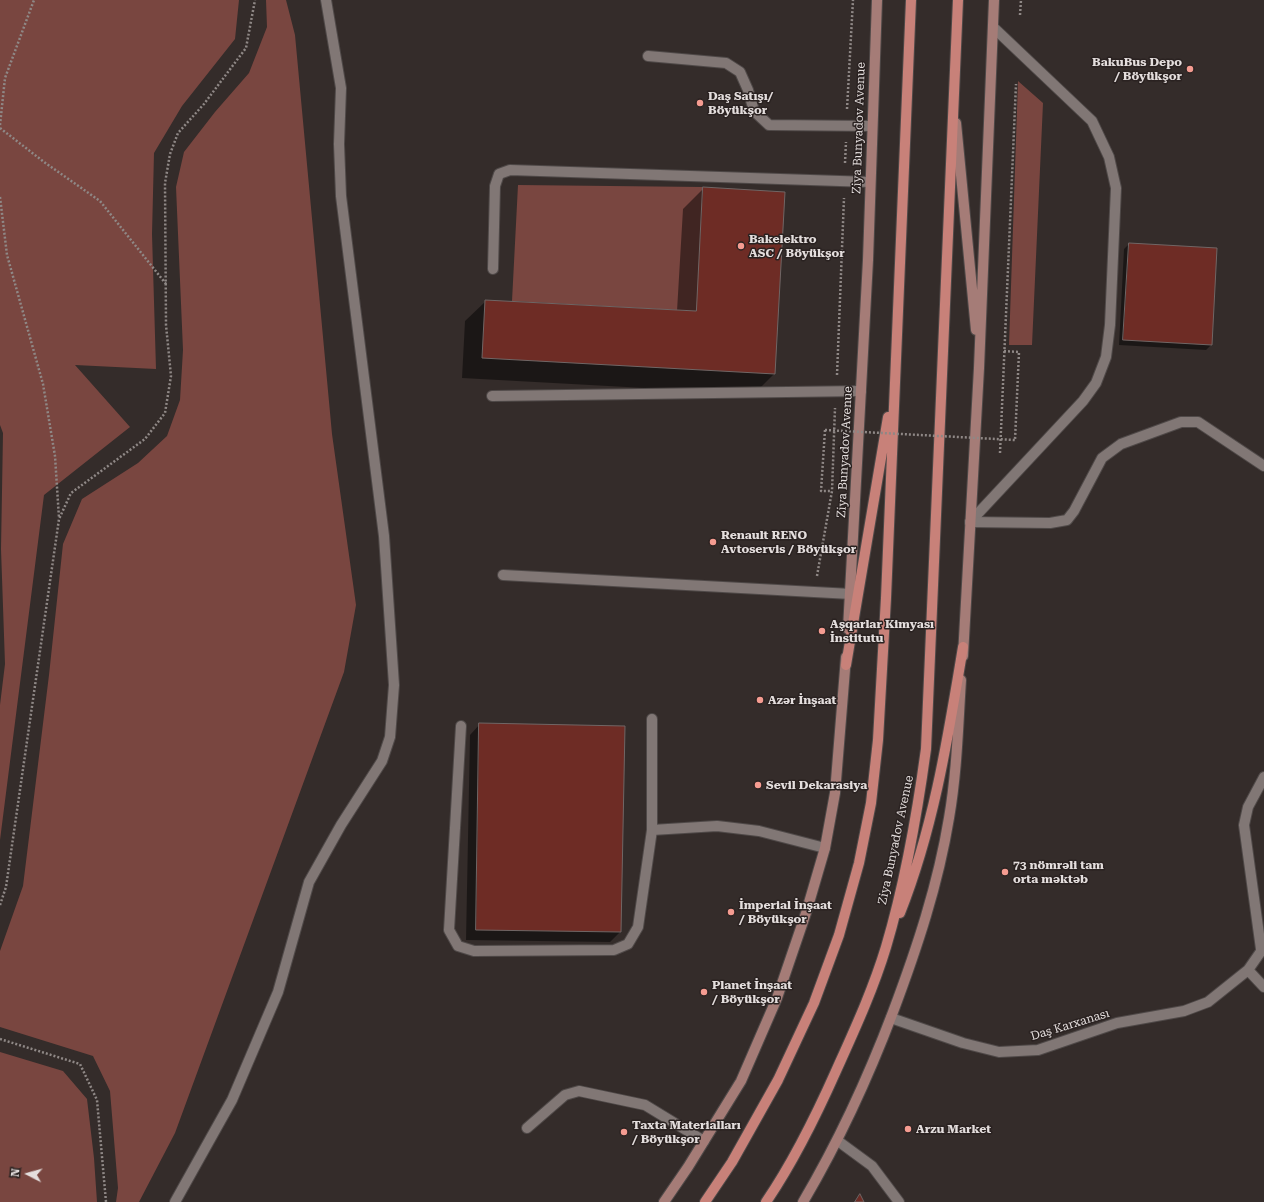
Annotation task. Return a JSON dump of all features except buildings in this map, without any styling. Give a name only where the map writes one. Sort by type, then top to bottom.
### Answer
[{"type":"main road","name":"Ziya Bunyadov Avenue","points":[[664,1202],[704,1141],[740,1081],[777,998],[806,913],[825,848],[835,793],[846,664],[861,391],[877,0]]},
{"type":"main road","points":[[705,1202],[732,1162],[778,1080],[814,1003],[839,935],[859,863],[871,804],[878,740],[886,598],[911,0]]},
{"type":"main road","name":"Ziya Bunyadov Avenue","points":[[766,1202],[798,1149],[822,1103],[857,1025],[886,948],[918,810],[926,748],[958,0]]},
{"type":"main road","points":[[803,1202],[838,1141],[856,1103],[914,958],[940,864],[950,817],[963,647],[979,368],[994,0]]},
{"type":"main road","points":[[954,100],[979,368]]},
{"type":"main road","points":[[846,664],[895,377]]},
{"type":"main road","points":[[886,948],[913,880],[930,820],[943,766],[963,647]]},
{"type":"street","points":[[175,1202],[232,1100],[278,992],[309,882],[341,825],[382,761],[390,736],[394,684],[384,536],[341,196],[339,144],[341,88],[326,0]]},
{"type":"street","points":[[970,522],[1083,401],[1096,383],[1106,357],[1111,302],[1116,188],[1109,157],[1092,121],[993,27]]},
{"type":"street","points":[[648,56],[726,63],[740,72],[754,111],[769,125],[872,126]]},
{"type":"street","points":[[492,269],[495,186],[499,174],[510,170],[870,182]]},
{"type":"street","points":[[492,396],[861,391]]},
{"type":"street","points":[[970,522],[1050,523],[1067,520],[1074,511],[1102,458],[1121,444],[1181,422],[1198,422],[1264,466]]},
{"type":"street","points":[[503,575],[850,594]]},
{"type":"street","points":[[461,726],[449,930],[458,946],[474,951],[614,950],[628,944],[638,927],[652,830],[652,719]]},
{"type":"street","name":"Daş Karxanası","points":[[891,1018],[963,1044],[999,1052],[1038,1050],[1117,1023],[1184,1011],[1208,1002],[1248,970],[1262,948],[1244,825],[1248,807],[1264,777]]},
{"type":"street","points":[[652,830],[717,826],[759,832],[825,848]]},
{"type":"street","points":[[1248,970],[1264,987]]},
{"type":"street","points":[[527,1128],[565,1094],[579,1091],[645,1105],[704,1141]]},
{"type":"street","points":[[838,1141],[872,1166],[899,1202]]},
{"type":"path","points":[[0,125],[5,78],[34,0]]},
{"type":"path","points":[[59,519],[71,493],[145,439],[165,413],[171,376],[166,325],[165,183],[170,154],[178,133],[204,104],[246,48],[255,0]]},
{"type":"path","points":[[814,593],[832,491],[844,181],[853,0]]},
{"type":"path","points":[[1020,15],[1021,0]]},
{"type":"path","points":[[1000,453],[1016,84]]},
{"type":"path","points":[[0,128],[44,162],[100,201],[166,285]]},
{"type":"path","points":[[0,198],[7,255],[43,384],[55,456],[59,519],[6,887],[0,905]]},
{"type":"path","points":[[832,491],[821,491],[825,430],[1015,440],[1018,352],[1004,351]]},
{"type":"path","points":[[0,1039],[80,1064],[97,1100],[106,1202]]},
{"type":"shaded area","points":[[0,0],[239,0],[235,39],[182,106],[154,153],[152,234],[156,369],[75,365],[130,427],[44,495],[0,840],[0,705],[5,664],[1,549],[3,433],[0,425]]},
{"type":"shaded area","points":[[266,0],[286,0],[295,35],[332,434],[356,605],[344,672],[175,1133],[139,1202],[116,1202],[118,1188],[110,1091],[93,1056],[0,1027],[0,951],[23,886],[49,675],[63,544],[82,499],[138,463],[167,436],[180,400],[183,350],[176,187],[184,152],[215,112],[249,73],[267,27]]},
{"type":"shaded area","points":[[1018,81],[1043,103],[1032,345],[1009,345]]},
{"type":"shaded area","points":[[518,185],[703,187],[696,311],[512,301]]},
{"type":"shaded area","points":[[0,1052],[63,1071],[87,1099],[94,1158],[97,1202],[0,1202]]},
{"type":"place","name":"BakuBus Depo / Böyükşor","points":[[1190,69]]},
{"type":"place","name":"Daş Satışı/ Böyükşor","points":[[700,103]]},
{"type":"place","name":"Bakelektro ASC / Böyükşor","points":[[741,246]]},
{"type":"place","name":"Renault RENO Avtoservis / Böyükşor","points":[[713,542]]},
{"type":"place","name":"Aşqarlar Kimyası İnstitutu","points":[[822,631]]},
{"type":"place","name":"Azər İnşaat","points":[[760,700]]},
{"type":"place","name":"Sevil Dekarasiya","points":[[758,785]]},
{"type":"place","name":"73 nömrəli tam orta məktəb","points":[[1005,872]]},
{"type":"place","name":"İmperial İnşaat / Böyükşor","points":[[731,912]]},
{"type":"place","name":"Planet İnşaat / Böyükşor","points":[[704,992]]},
{"type":"place","name":"Arzu Market","points":[[908,1129]]},
{"type":"place","name":"Taxta Materialları / Böyükşor","points":[[624,1132]]}]
